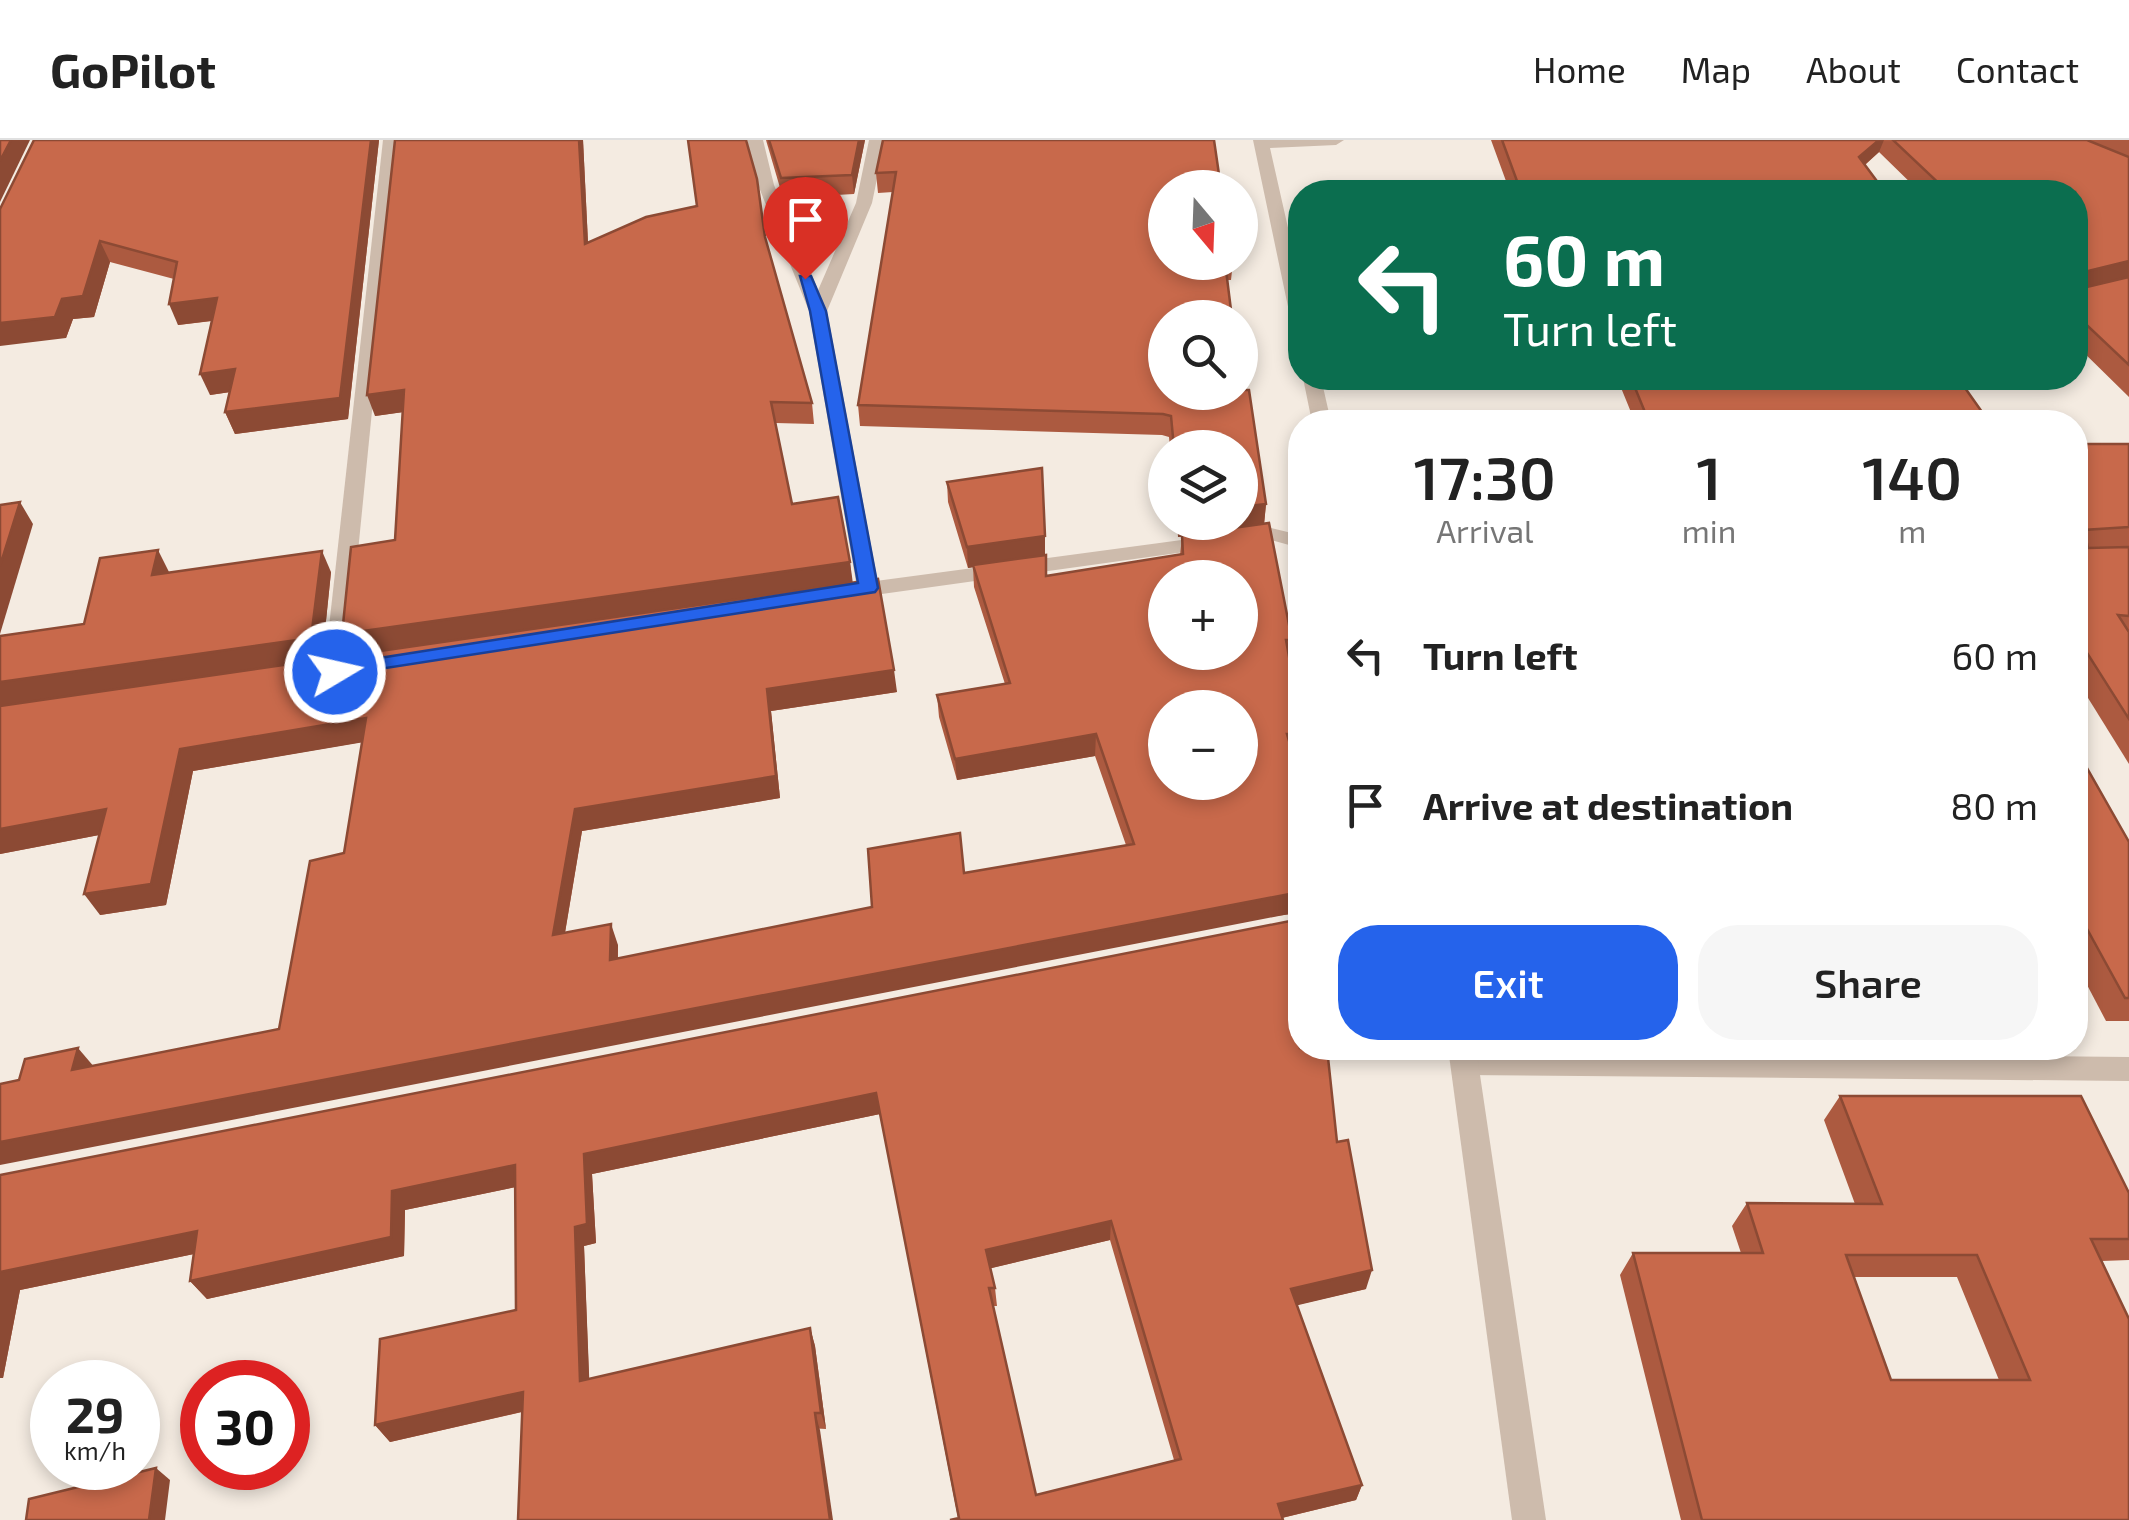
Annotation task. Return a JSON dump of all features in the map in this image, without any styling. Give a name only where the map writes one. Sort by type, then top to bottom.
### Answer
[{"type":"street","points":[[335,672],[392,140]]},
{"type":"street","points":[[755,140],[766,185],[818,311],[868,588]]},
{"type":"street","points":[[818,311],[864,203],[877,140]]},
{"type":"street","points":[[1288,264],[1262,142],[1336,140]]},
{"type":"street","points":[[829,594],[1271,534],[1288,539]]},
{"type":"street","points":[[1465,1060],[1529,1520]]},
{"type":"street","points":[[1702,1060],[2129,1069]]},
{"type":"building","points":[[0,140],[11,140],[0,161]]},
{"type":"building","points":[[34,140],[371,140],[340,398],[225,412],[235,369],[200,374],[217,298],[169,304],[177,262],[100,241],[83,296],[62,299],[55,317],[0,323],[0,209]]},
{"type":"building","points":[[395,140],[579,140],[585,244],[646,217],[697,206],[688,140],[746,140],[757,179],[765,237],[812,403],[771,402],[792,504],[838,497],[850,562],[342,634],[351,547],[395,540],[404,390],[367,395]]},
{"type":"building","points":[[769,140],[859,140],[852,175],[781,178]]},
{"type":"building","points":[[883,140],[1214,140],[1218,170],[1148,170],[1148,280],[1227,280],[1230,300],[1148,300],[1148,410],[1252,410],[1255,430],[1172,430],[1171,416],[1163,414],[858,405],[896,172],[876,173]]},
{"type":"building","points":[[1502,140],[1879,140],[1859,157],[1876,180],[1517,180]]},
{"type":"building","points":[[1893,140],[2087,140],[2129,157],[2129,261],[2088,271],[2088,180],[1935,180]]},
{"type":"building","points":[[2129,277],[2129,365],[2088,326],[2088,287]]},
{"type":"building","points":[[1636,390],[1966,390],[1981,410],[1644,410]]},
{"type":"building","points":[[2088,444],[2129,444],[2129,527],[2088,530]]},
{"type":"building","points":[[1258,450],[1266,504],[1258,505]]},
{"type":"building","points":[[1042,468],[1045,536],[967,547],[947,482]]},
{"type":"building","points":[[20,502],[0,566],[0,505]]},
{"type":"building","points":[[1269,523],[1288,620],[1288,894],[0,1142],[0,1084],[19,1080],[25,1059],[78,1048],[72,1070],[279,1029],[310,861],[344,853],[366,718],[180,749],[151,884],[84,894],[106,809],[0,829],[0,706],[878,579],[894,670],[767,689],[776,776],[575,809],[553,935],[611,924],[610,960],[872,907],[868,849],[960,833],[964,873],[1134,844],[1096,734],[955,759],[937,695],[1010,683],[973,565],[1046,555],[1046,576],[1183,554],[1182,540],[1258,540],[1258,525]]},
{"type":"building","points":[[2129,547],[2129,616],[2118,615],[2129,632],[2129,719],[2088,654],[2088,548]]},
{"type":"building","points":[[158,550],[152,575],[322,551],[311,638],[0,682],[0,636],[84,624],[100,558]]},
{"type":"building","points":[[2088,770],[2129,842],[2129,998],[2125,998],[2088,931]]},
{"type":"building","points":[[1288,921],[1288,1060],[1328,1060],[1337,1142],[1348,1140],[1372,1270],[1291,1289],[1362,1485],[1278,1504],[1283,1520],[950,1520],[959,1518],[876,1093],[584,1154],[587,1224],[575,1227],[580,1381],[810,1328],[821,1413],[815,1413],[830,1520],[518,1520],[523,1392],[375,1425],[380,1339],[516,1310],[515,1165],[392,1191],[391,1237],[190,1281],[197,1231],[0,1272],[0,1175]],"holes":[[[1111,1221],[1181,1459],[1036,1495],[989,1288],[995,1288],[986,1250]]]},
{"type":"building","points":[[1840,1096],[2081,1096],[2129,1193],[2129,1239],[2091,1239],[2129,1319],[2129,1520],[1702,1520],[1633,1253],[1763,1253],[1747,1203],[1882,1204]],"holes":[[[1846,1255],[1977,1255],[2030,1380],[1891,1380]]]},
{"type":"building","points":[[66,1490],[153,1490],[149,1520],[26,1520],[29,1499]]},
{"type":"route","points":[[335,672],[868,588],[818,311],[805,279]]}]
